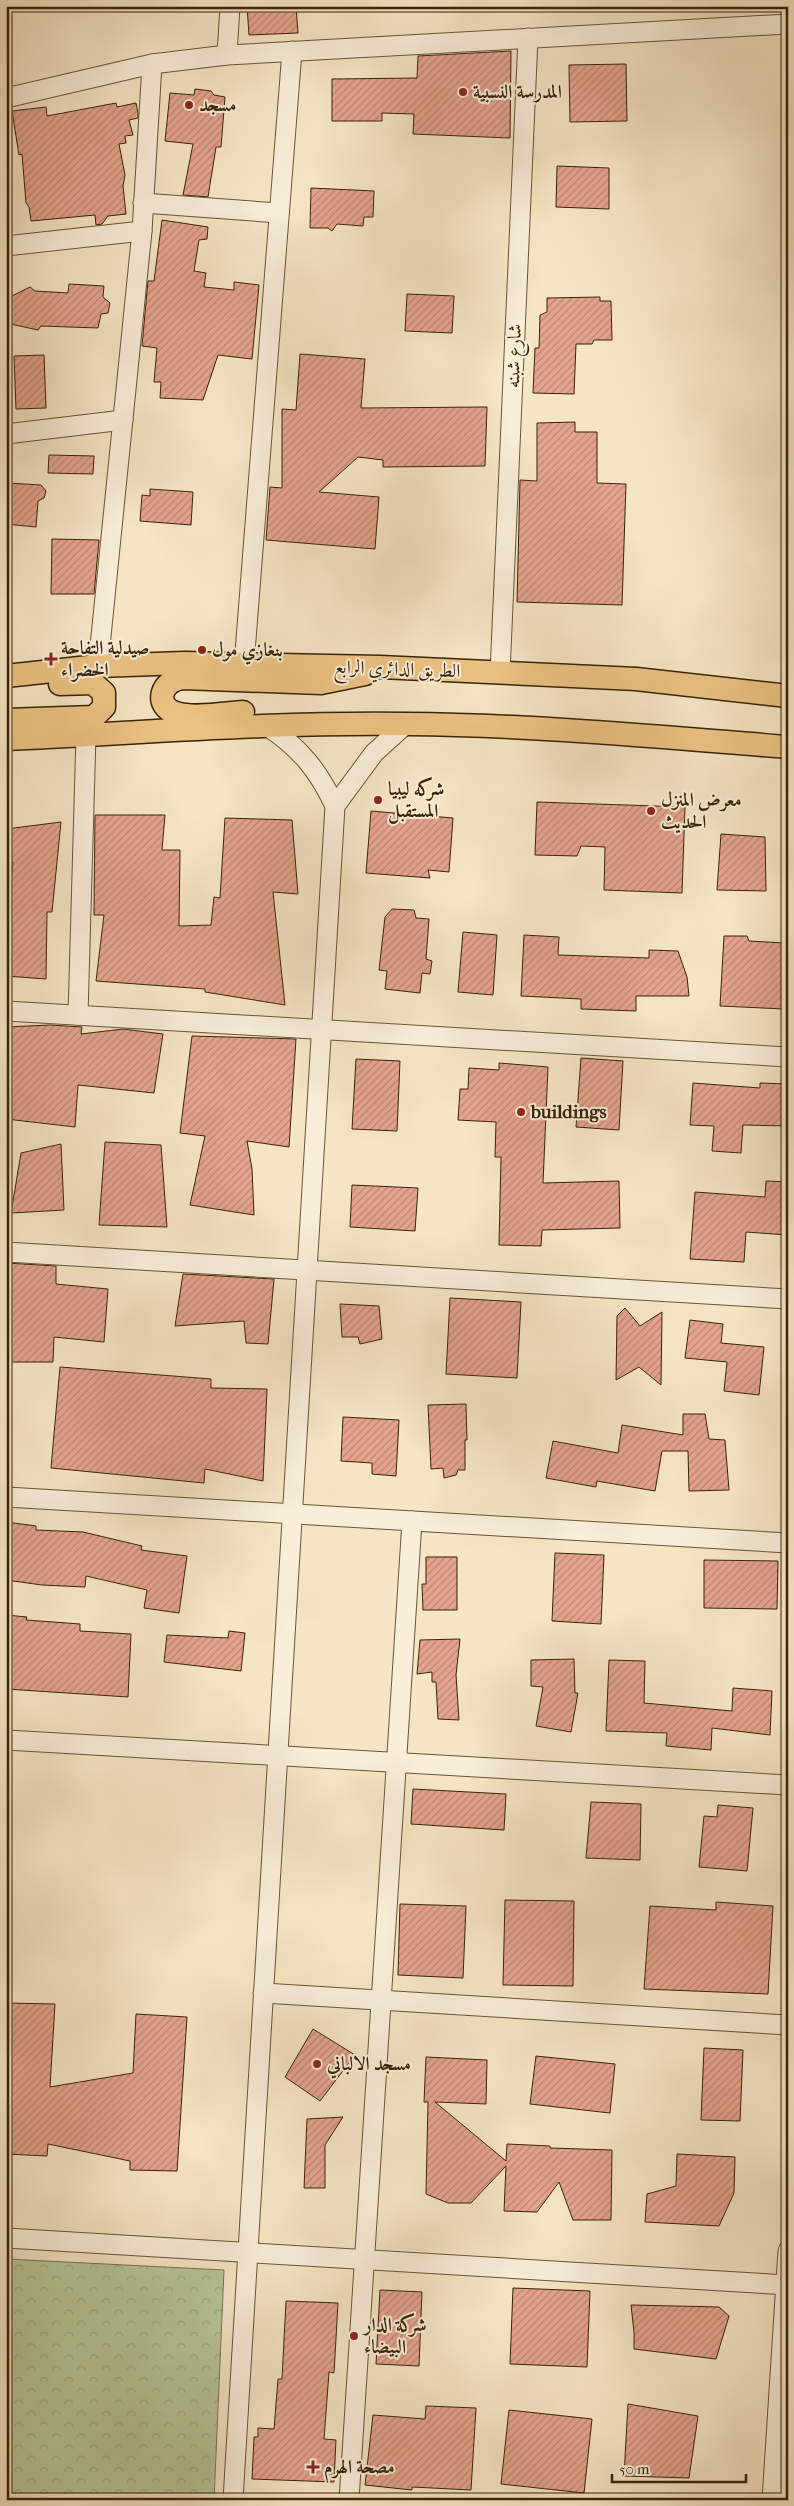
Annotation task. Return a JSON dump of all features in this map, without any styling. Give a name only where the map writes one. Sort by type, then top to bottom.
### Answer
[{"type":"main road","name":"الطريق الدائري الرابع","points":[[6,676],[98,666],[184,663],[380,667],[636,679],[788,696]]},
{"type":"main road","points":[[354,724],[346,718],[326,710],[178,714],[165,705],[162,698],[164,689],[175,678],[322,683],[348,679],[380,667]]},
{"type":"main road","points":[[6,689],[93,683],[104,692],[105,700],[100,713],[94,717],[6,720]]},
{"type":"main road","points":[[6,739],[267,726],[406,724],[496,726],[788,747]]},
{"type":"street","points":[[227,55],[230,6]]},
{"type":"street","points":[[6,98],[152,64],[227,55],[788,24]]},
{"type":"street","name":"شارع شبنه","points":[[500,673],[528,38]]},
{"type":"street","points":[[244,664],[292,51]]},
{"type":"street","points":[[98,666],[142,230],[152,64]]},
{"type":"street","points":[[143,203],[279,213]]},
{"type":"street","points":[[6,246],[142,230]]},
{"type":"street","points":[[6,434],[123,420]]},
{"type":"street","points":[[335,806],[369,759],[406,724]]},
{"type":"street","points":[[233,2500],[335,806],[320,778],[298,748],[267,726]]},
{"type":"street","points":[[78,1015],[86,735]]},
{"type":"street","points":[[6,1011],[788,1057]]},
{"type":"street","points":[[6,1252],[788,1299]]},
{"type":"street","points":[[6,1497],[788,1543]]},
{"type":"street","points":[[349,2500],[412,1521]]},
{"type":"street","points":[[6,1740],[788,1785]]},
{"type":"street","points":[[264,1993],[788,2025]]},
{"type":"street","points":[[6,2238],[787,2285]]},
{"type":"street","points":[[772,2500],[788,2251]]},
{"type":"green space","points":[[6,2259],[224,2270],[214,2500],[6,2500]]},
{"type":"building","points":[[247,6],[296,6],[298,33],[249,35]]},
{"type":"building","name":"المدرسة النسبية","points":[[511,51],[510,138],[413,134],[414,114],[382,113],[382,121],[332,121],[332,79],[417,78],[418,56]]},
{"type":"building","points":[[626,64],[627,121],[570,122],[569,65]]},
{"type":"building","points":[[195,89],[211,91],[214,95],[225,97],[221,147],[216,147],[208,197],[183,195],[193,144],[165,141],[170,93],[194,95]]},
{"type":"building","points":[[116,103],[117,107],[136,103],[138,113],[138,118],[129,120],[133,135],[125,136],[126,143],[119,144],[125,175],[123,186],[126,214],[108,216],[102,224],[96,225],[95,215],[31,221],[29,207],[26,203],[22,154],[19,155],[12,111],[46,107],[47,116]]},
{"type":"building","points":[[557,166],[609,168],[609,209],[556,207]]},
{"type":"building","points":[[311,188],[374,191],[373,217],[364,217],[363,226],[337,224],[332,231],[328,228],[310,228]]},
{"type":"building","points":[[162,220],[208,227],[207,239],[199,240],[194,271],[206,273],[204,287],[234,290],[234,282],[259,285],[252,359],[218,355],[203,400],[160,398],[161,382],[154,382],[157,348],[142,346],[148,281],[154,281]]},
{"type":"building","points":[[69,284],[104,286],[103,297],[110,303],[108,313],[101,314],[98,328],[41,326],[38,330],[6,323],[6,299],[30,287],[35,291],[68,293]]},
{"type":"building","points":[[407,294],[454,296],[452,333],[405,331]]},
{"type":"building","points":[[600,297],[600,301],[611,301],[612,340],[594,340],[592,344],[576,344],[574,394],[533,393],[535,348],[539,348],[540,315],[547,312],[547,298]]},
{"type":"building","points":[[300,354],[365,359],[361,408],[487,407],[485,466],[383,467],[383,460],[358,457],[319,492],[379,497],[375,549],[266,540],[270,487],[282,488],[282,409],[296,410]]},
{"type":"building","points":[[44,355],[46,408],[16,409],[14,356]]},
{"type":"building","points":[[575,422],[575,432],[597,432],[597,483],[626,484],[622,605],[517,602],[520,480],[537,481],[537,423]]},
{"type":"building","points":[[49,455],[94,456],[93,474],[48,473]]},
{"type":"building","points":[[8,483],[41,485],[46,491],[44,498],[38,501],[36,527],[6,524]]},
{"type":"building","points":[[150,489],[193,492],[191,525],[140,521],[142,495],[150,496]]},
{"type":"building","points":[[52,539],[99,540],[94,594],[51,594]]},
{"type":"building","points":[[537,802],[685,807],[682,893],[604,890],[605,847],[581,846],[577,856],[535,855]]},
{"type":"building","points":[[371,811],[453,818],[449,872],[428,870],[430,878],[366,873]]},
{"type":"building","points":[[95,815],[165,815],[162,850],[180,850],[179,926],[211,925],[214,897],[220,898],[225,818],[292,820],[298,894],[273,892],[285,1005],[205,992],[205,989],[96,981],[104,915],[94,915]]},
{"type":"building","points":[[61,822],[52,912],[47,912],[46,979],[6,976],[6,932],[13,862],[6,861],[6,829]]},
{"type":"building","points":[[721,834],[765,837],[766,891],[717,890]]},
{"type":"building","points":[[392,909],[414,910],[416,918],[429,919],[426,959],[432,961],[430,974],[422,973],[420,993],[385,989],[387,971],[379,970],[385,917]]},
{"type":"building","points":[[463,932],[497,935],[493,995],[458,992]]},
{"type":"building","points":[[524,935],[559,937],[558,955],[649,958],[649,950],[678,951],[687,977],[689,996],[636,996],[636,1011],[581,1009],[581,999],[521,996]]},
{"type":"building","points":[[724,936],[747,936],[749,941],[784,943],[783,948],[788,948],[784,1009],[720,1006]]},
{"type":"building","points":[[50,1025],[82,1027],[81,1034],[123,1029],[163,1034],[154,1093],[78,1085],[75,1127],[6,1119],[6,1027]]},
{"type":"building","points":[[192,1036],[296,1039],[289,1147],[247,1141],[252,1169],[254,1215],[190,1205],[205,1136],[180,1133]]},
{"type":"building","points":[[581,1058],[623,1061],[619,1130],[576,1127]]},
{"type":"building","points":[[356,1059],[400,1061],[397,1131],[352,1129]]},
{"type":"building","points":[[499,1063],[548,1067],[543,1183],[619,1181],[620,1228],[542,1230],[541,1246],[499,1245],[501,1157],[495,1157],[496,1122],[458,1120],[460,1089],[468,1089],[469,1068],[499,1070]]},
{"type":"building","points":[[693,1083],[760,1088],[760,1083],[788,1084],[788,1126],[743,1125],[741,1153],[712,1151],[714,1126],[690,1125]]},
{"type":"building","points":[[105,1142],[161,1145],[167,1227],[99,1225]]},
{"type":"building","points":[[61,1144],[64,1210],[11,1213],[21,1153]]},
{"type":"building","points":[[766,1181],[788,1182],[788,1235],[746,1232],[744,1262],[690,1259],[695,1192],[765,1197]]},
{"type":"building","points":[[352,1185],[418,1188],[415,1231],[350,1227]]},
{"type":"building","points":[[6,1263],[56,1266],[56,1284],[108,1289],[104,1342],[54,1337],[53,1362],[6,1362]]},
{"type":"building","points":[[183,1274],[274,1279],[268,1344],[246,1343],[244,1321],[175,1326]]},
{"type":"building","points":[[450,1298],[521,1302],[517,1378],[446,1374]]},
{"type":"building","points":[[340,1304],[379,1306],[382,1339],[360,1344],[358,1337],[342,1337]]},
{"type":"building","points":[[625,1308],[640,1326],[662,1312],[661,1385],[639,1367],[616,1380],[617,1316]]},
{"type":"building","points":[[690,1320],[723,1324],[721,1343],[764,1347],[759,1395],[724,1391],[727,1362],[685,1358]]},
{"type":"building","points":[[60,1367],[211,1379],[211,1388],[267,1389],[263,1481],[205,1469],[204,1483],[51,1468]]},
{"type":"building","points":[[466,1404],[467,1440],[465,1440],[465,1470],[458,1470],[456,1475],[444,1478],[443,1468],[431,1469],[428,1405]]},
{"type":"building","points":[[683,1414],[705,1414],[709,1439],[725,1440],[729,1490],[689,1491],[688,1451],[662,1451],[655,1491],[597,1481],[596,1487],[546,1478],[553,1441],[618,1453],[622,1425],[683,1435]]},
{"type":"building","points":[[343,1417],[399,1420],[396,1476],[372,1474],[372,1463],[341,1461]]},
{"type":"building","points":[[6,1522],[36,1526],[36,1530],[83,1532],[142,1546],[141,1550],[187,1556],[179,1613],[144,1608],[147,1590],[86,1576],[85,1587],[42,1585],[6,1580]]},
{"type":"building","points":[[555,1553],[604,1555],[601,1624],[552,1621]]},
{"type":"building","points":[[426,1557],[457,1557],[457,1610],[423,1610],[422,1584],[426,1584]]},
{"type":"building","points":[[704,1560],[778,1561],[777,1609],[704,1608]]},
{"type":"building","points":[[6,1615],[27,1617],[26,1620],[80,1624],[80,1631],[131,1634],[128,1697],[6,1689]]},
{"type":"building","points":[[229,1631],[245,1633],[241,1671],[164,1662],[167,1635],[228,1638]]},
{"type":"building","points":[[460,1639],[456,1675],[459,1720],[438,1719],[436,1682],[432,1682],[432,1672],[417,1674],[420,1640]]},
{"type":"building","points":[[574,1659],[575,1693],[578,1693],[571,1732],[536,1726],[543,1687],[531,1686],[531,1660]]},
{"type":"building","points":[[609,1660],[645,1661],[644,1703],[732,1711],[733,1688],[772,1691],[770,1735],[712,1728],[711,1750],[666,1746],[667,1733],[606,1731]]},
{"type":"building","points":[[413,1789],[506,1794],[504,1830],[411,1824]]},
{"type":"building","points":[[591,1802],[641,1804],[640,1860],[586,1858]]},
{"type":"building","points":[[718,1805],[753,1808],[747,1871],[699,1867],[704,1816],[717,1817]]},
{"type":"building","points":[[505,1900],[574,1901],[573,1986],[503,1985]]},
{"type":"building","points":[[716,1902],[773,1906],[768,1994],[644,1989],[650,1906],[716,1910]]},
{"type":"building","points":[[400,1904],[466,1906],[463,1978],[398,1975]]},
{"type":"building","points":[[6,2003],[55,2004],[50,2087],[133,2073],[136,2014],[187,2017],[177,2171],[130,2170],[130,2161],[48,2144],[47,2156],[6,2154]]},
{"type":"building","points":[[313,2029],[355,2055],[320,2101],[285,2077]]},
{"type":"building","points":[[704,2048],[743,2050],[740,2121],[701,2120]]},
{"type":"building","points":[[536,2056],[615,2064],[610,2113],[530,2104]]},
{"type":"building","points":[[426,2057],[487,2060],[486,2104],[435,2102],[506,2161],[507,2144],[550,2146],[550,2148],[612,2150],[611,2220],[573,2220],[559,2182],[537,2212],[504,2211],[506,2166],[471,2203],[448,2203],[426,2194],[428,2102],[424,2102]]},
{"type":"building","points":[[343,2117],[325,2145],[325,2188],[304,2188],[307,2119]]},
{"type":"building","points":[[677,2154],[735,2157],[734,2193],[719,2226],[645,2222],[647,2194],[676,2186]]},
{"type":"building","points":[[513,2288],[590,2291],[587,2367],[510,2364]]},
{"type":"building","points":[[380,2290],[422,2292],[419,2366],[376,2364]]},
{"type":"building","points":[[286,2301],[338,2303],[334,2373],[329,2372],[324,2439],[336,2440],[334,2482],[252,2479],[254,2437],[258,2437],[258,2428],[274,2429],[278,2379],[282,2379]]},
{"type":"building","points":[[631,2305],[719,2307],[729,2316],[716,2359],[634,2349]]},
{"type":"building","points":[[628,2404],[698,2416],[689,2478],[624,2476]]},
{"type":"building","points":[[426,2406],[476,2408],[471,2490],[412,2487],[412,2490],[365,2485],[373,2415],[425,2419]]},
{"type":"building","points":[[509,2410],[592,2419],[584,2493],[501,2484]]},
{"type":"place","name":"المدرسة النسبية","points":[[463,92]]},
{"type":"place","name":"مسجد","points":[[189,105]]},
{"type":"place","name":"بنغازي مول","points":[[202,650]]},
{"type":"place","name":"صيدلية التفاحة الخضراء","points":[[51,659]]},
{"type":"place","name":"شركه ليبيا المستقبل","points":[[378,800]]},
{"type":"place","name":"معرض المنزل الحديث","points":[[651,811]]},
{"type":"place","name":"buildings","points":[[521,1112]]},
{"type":"place","name":"مسجد الالباني","points":[[317,2064]]},
{"type":"place","name":"شركة الدار البيضاء","points":[[354,2336]]},
{"type":"place","name":"مصحة الهرم","points":[[313,2467]]}]
